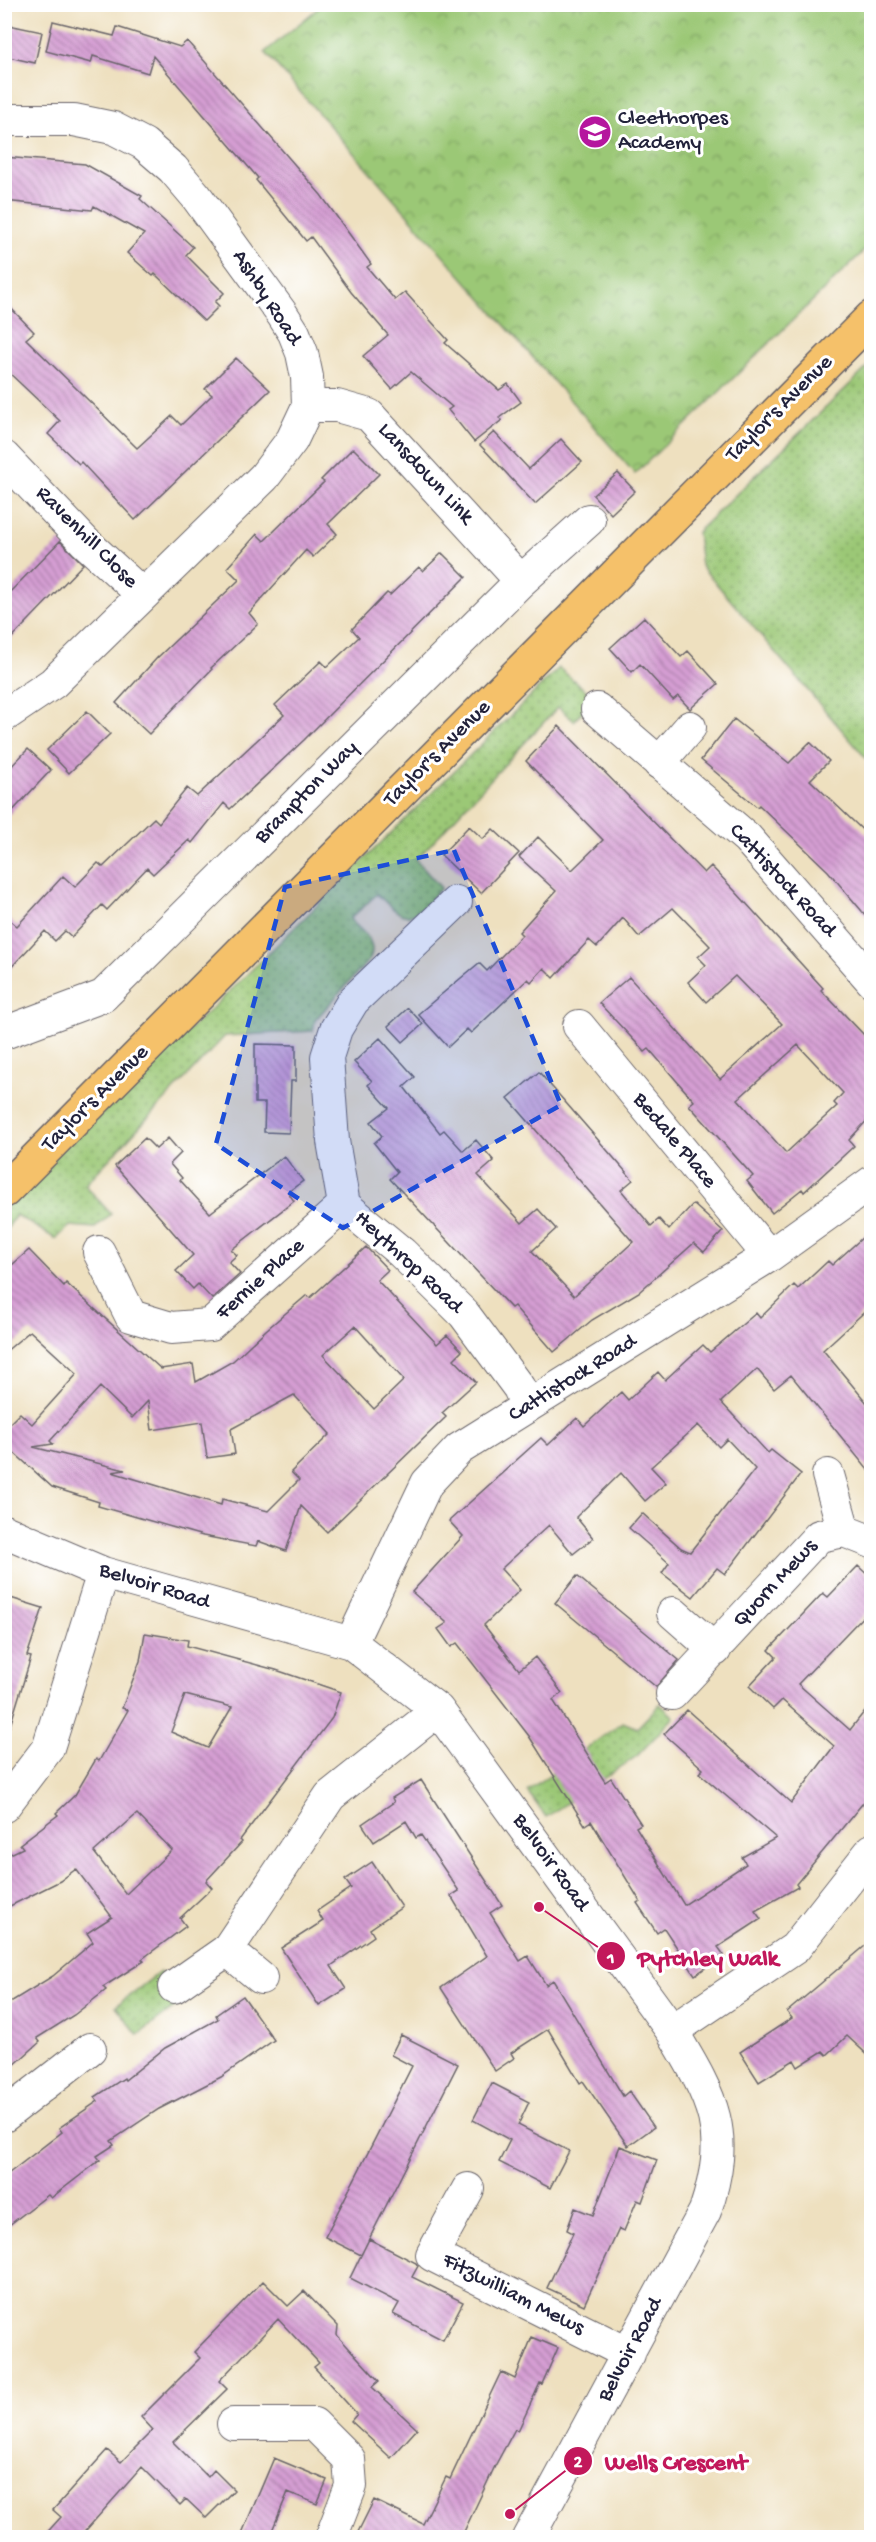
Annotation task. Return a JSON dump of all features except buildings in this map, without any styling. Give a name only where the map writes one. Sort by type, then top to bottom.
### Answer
[{"type":"main road","name":"Taylor's Avenue","points":[[4,1191],[872,317]]},
{"type":"street","name":"Ashby Road","points":[[4,120],[74,120],[113,128],[144,144],[173,169],[294,333],[307,377],[308,406],[292,440],[264,477],[53,683],[4,716]]},
{"type":"street","name":"Lansdown Link","points":[[308,406],[337,406],[369,415],[521,581]]},
{"type":"street","name":"Ravenhill Close","points":[[4,457],[85,542],[142,594]]},
{"type":"street","name":"Brampton Way","points":[[4,1033],[103,996],[521,581],[589,520]]},
{"type":"street","name":"Cattistock Road","points":[[597,709],[747,838],[872,981]]},
{"type":"street","points":[[659,763],[690,728]]},
{"type":"street","name":"Heythrop Road","points":[[456,902],[353,1000],[336,1029],[327,1058],[333,1141],[345,1205],[402,1253],[464,1314],[519,1388],[527,1407]]},
{"type":"street","name":"Bedale Place","points":[[579,1026],[769,1256]]},
{"type":"street","name":"Cattistock Road","points":[[351,1643],[427,1482],[459,1449],[769,1256],[872,1182]]},
{"type":"street","name":"Fernie Place","points":[[99,1252],[130,1316],[171,1328],[210,1325],[345,1205]]},
{"type":"street","name":"Quorn Mews","points":[[672,1694],[819,1536],[858,1537],[828,1474]]},
{"type":"street","name":"Belvoir Road","points":[[4,1531],[103,1573],[351,1643],[438,1710],[672,2031],[703,2083],[715,2115],[719,2148],[715,2182],[705,2211],[528,2538]]},
{"type":"street","points":[[4,1806],[48,1748],[103,1573]]},
{"type":"street","points":[[673,1613],[715,1650]]},
{"type":"street","points":[[174,1987],[227,1950],[330,1796],[438,1710]]},
{"type":"street","points":[[672,2031],[795,1948],[872,1850]]},
{"type":"street","points":[[227,1950],[261,1978]]},
{"type":"street","points":[[4,2116],[90,2049]]},
{"type":"street","name":"Fitzwilliam Mews","points":[[468,2188],[432,2255],[629,2354]]},
{"type":"street","points":[[233,2424],[314,2424],[349,2459],[351,2486],[331,2538]]},
{"type":"highlighted area","points":[[454,850],[561,1105],[343,1228],[216,1144],[285,887]]},
{"type":"green space","name":"Cleethorpes Academy","points":[[322,5],[871,5],[871,244],[635,474],[265,52]]},
{"type":"green space","points":[[871,364],[871,764],[701,566],[697,532]]},
{"type":"green space","points":[[559,668],[595,698],[574,721],[558,707],[416,860],[441,888],[424,907],[411,915],[405,915],[397,912],[377,894],[350,919],[370,941],[372,952],[370,959],[315,1020],[313,1031],[225,1036],[85,1185],[111,1214],[95,1228],[70,1226],[56,1239],[16,1215],[5,1232],[5,1201],[19,1186],[221,1000]]},
{"type":"green space","points":[[660,1704],[674,1717],[637,1756],[546,1817],[527,1791],[623,1722],[637,1728]]},
{"type":"green space","points":[[160,1972],[182,2002],[138,2035],[116,2006]]},
{"type":"place","name":"Cleethorpes Academy","points":[[595,132]]},
{"type":"place","name":"Pytchley Walk","points":[[539,1907]]},
{"type":"place","name":"Wells Crescent","points":[[510,2514]]}]
